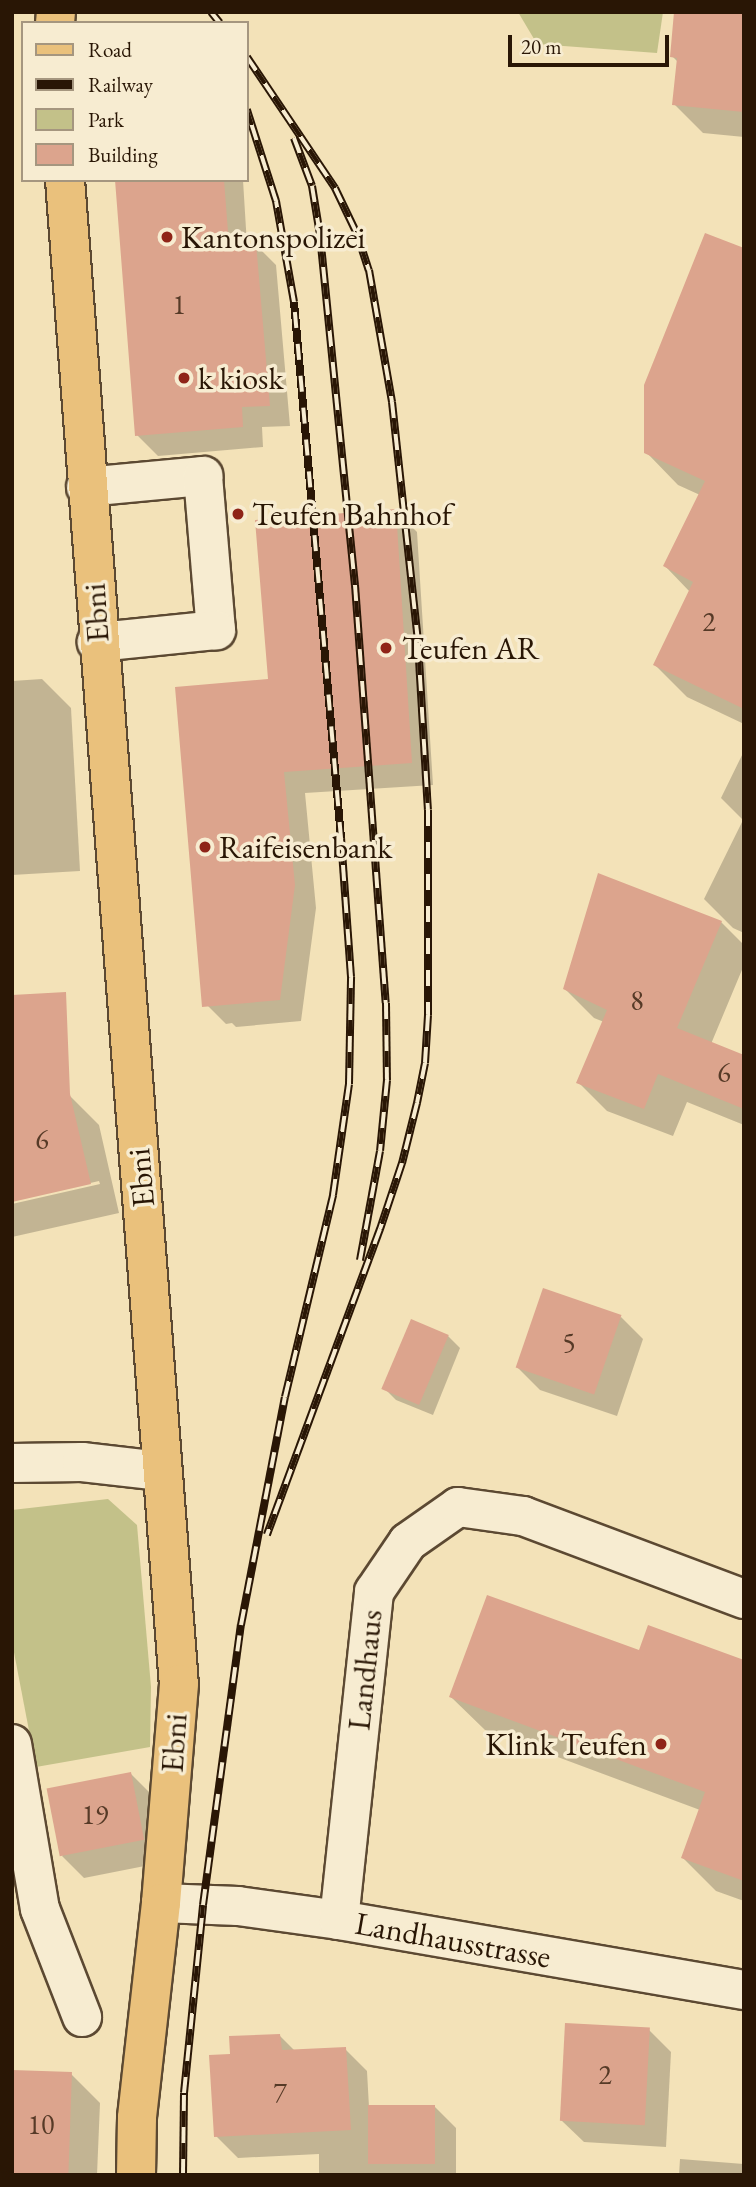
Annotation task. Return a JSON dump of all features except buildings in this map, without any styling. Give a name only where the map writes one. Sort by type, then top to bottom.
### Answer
[{"type":"main road","name":"Ebni","points":[[65,182],[97,642],[157,1363],[161,1471],[178,1684],[162,1903],[137,2118],[136,2175]]},
{"type":"street","points":[[86,486],[203,476],[216,631],[97,642]]},
{"type":"street","points":[[12,1463],[82,1462],[161,1471]]},
{"type":"street","name":"Landhaus","points":[[339,1920],[374,1591],[408,1542],[457,1507],[523,1516],[744,1600]]},
{"type":"street","points":[[12,1744],[40,1909],[82,2017]]},
{"type":"street","name":"Landhausstrasse","points":[[162,1903],[238,1906],[339,1920],[744,1990]]},
{"type":"green space","points":[[518,12],[663,12],[657,53],[537,44]]},
{"type":"green space","points":[[108,1499],[137,1525],[151,1687],[150,1747],[36,1767],[12,1642],[12,1510]]},
{"type":"railway","points":[[211,12],[218,21]]},
{"type":"railway","points":[[248,58],[335,188],[357,234],[369,270],[392,402],[418,643],[428,810],[428,1015],[425,1063],[417,1103],[402,1163],[380,1229],[267,1535]]},
{"type":"railway","points":[[183,2175],[184,2093],[203,1905],[241,1625],[285,1397],[333,1195],[349,1084],[351,977],[294,302],[276,201],[248,113]]},
{"type":"railway","points":[[294,138],[312,186],[320,235],[355,585],[386,1003],[387,1080],[380,1151],[360,1260]]},
{"type":"place","name":"Kantonspolizei","points":[[167,237]]},
{"type":"place","name":"k kiosk","points":[[184,378]]},
{"type":"place","name":"Teufen Bahnhof","points":[[238,514]]},
{"type":"place","name":"Teufen AR","points":[[386,648]]},
{"type":"place","name":"Raifeisenbank","points":[[205,847]]},
{"type":"place","name":"Klink Teufen","points":[[661,1744]]}]
